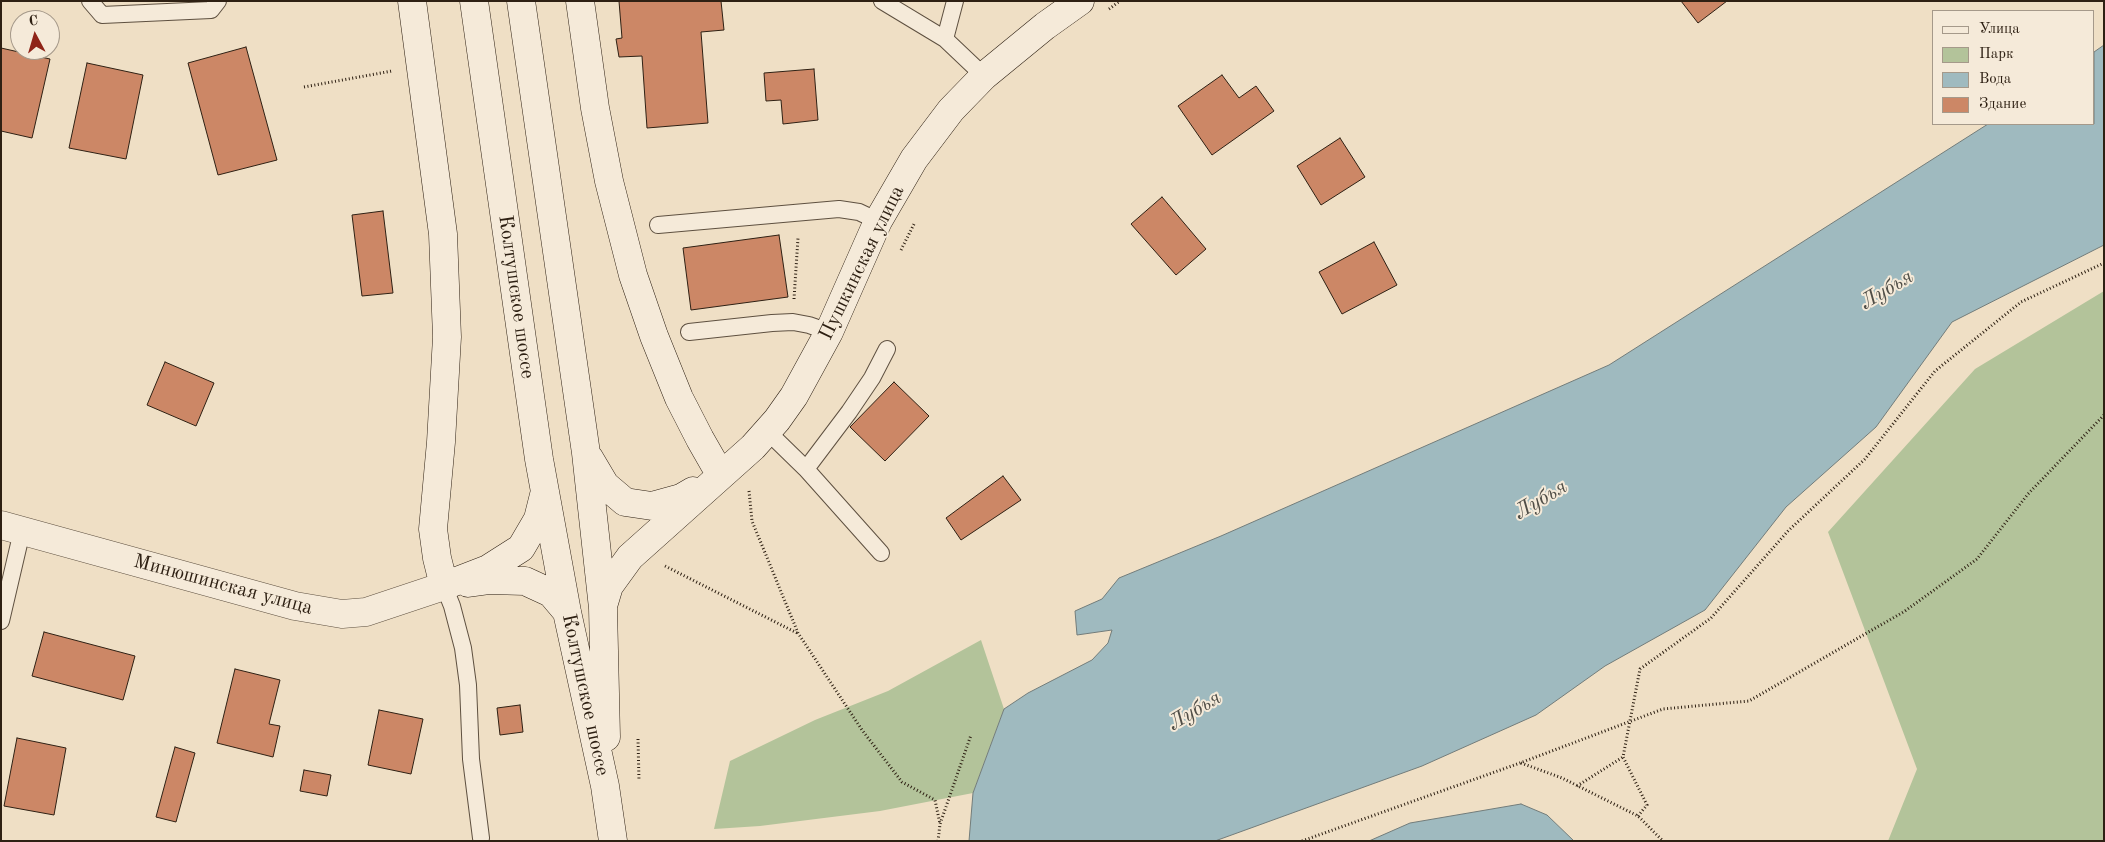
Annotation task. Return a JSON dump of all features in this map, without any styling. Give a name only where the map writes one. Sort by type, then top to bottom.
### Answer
[{"type":"street","points":[[412,1],[443,234],[447,337],[441,442],[433,529],[437,558],[444,586]]},
{"type":"street","name":"Колтушское шоссе","points":[[474,1],[539,459],[567,612],[605,786]]},
{"type":"street","name":"Колтушское шоссе","points":[[522,1],[586,452],[603,608],[606,696],[605,786]]},
{"type":"street","points":[[580,1],[595,108],[610,181],[633,275],[654,336],[679,398],[720,474]]},
{"type":"street","name":"Пушкинская улица","points":[[603,608],[610,586],[630,557],[720,474],[753,447],[794,396],[829,332],[878,221],[914,159],[951,110],[984,76],[1045,26],[1080,1]]},
{"type":"street","name":"Пушкинская улица","points":[[586,452],[605,486],[625,502],[652,506],[681,498],[720,474]]},
{"type":"street","name":"Минюшинская улица","points":[[12,528],[295,606],[342,614],[366,612],[488,569],[521,548],[538,519],[545,491]]},
{"type":"street","name":"Минюшинская улица","points":[[444,586],[490,580],[525,581],[551,593],[567,612]]},
{"type":"street","points":[[605,786],[613,841]]},
{"type":"lane","points":[[90,1],[102,15],[211,10],[218,1]]},
{"type":"lane","points":[[882,1],[944,39],[984,76]]},
{"type":"lane","points":[[944,39],[955,1]]},
{"type":"lane","points":[[658,225],[839,209],[859,212],[878,221]]},
{"type":"lane","points":[[689,332],[793,322],[829,332]]},
{"type":"lane","points":[[806,469],[854,406],[872,378],[887,349]]},
{"type":"lane","points":[[767,431],[806,469],[881,553]]},
{"type":"lane","points":[[1,620],[12,528]]},
{"type":"lane","points":[[444,586],[452,606],[464,657],[468,685],[471,759],[481,838]]},
{"type":"path","points":[[1104,12],[1120,1]]},
{"type":"path","points":[[304,87],[392,71]]},
{"type":"path","points":[[793,322],[799,212]]},
{"type":"path","points":[[899,254],[916,220]]},
{"type":"path","points":[[1638,816],[1648,804],[1623,756],[1628,722],[1640,669],[1711,618],[1788,530],[1865,460],[1935,371],[2021,302],[2104,263]]},
{"type":"path","points":[[1302,841],[1520,763],[1663,709],[1749,701],[1905,611],[1977,559],[2028,494],[2104,415]]},
{"type":"path","points":[[749,481],[752,521],[798,633],[862,730],[902,782],[935,800],[940,824]]},
{"type":"path","points":[[658,562],[798,633]]},
{"type":"path","points":[[638,732],[639,781]]},
{"type":"path","points":[[938,841],[940,824],[971,735]]},
{"type":"path","points":[[1577,786],[1623,756]]},
{"type":"path","points":[[1520,763],[1562,778],[1638,816],[1664,841]]},
{"type":"green space","points":[[2104,291],[2104,841],[1888,841],[1917,769],[1828,532],[1975,369]]},
{"type":"green space","points":[[981,640],[1004,709],[973,793],[880,811],[760,826],[714,829],[730,761],[815,720],[888,691]]},
{"type":"water","name":"Лубья","points":[[2104,45],[2104,245],[1952,322],[1876,427],[1786,507],[1705,610],[1605,666],[1536,715],[1422,766],[1215,841],[969,841],[973,793],[1004,709],[1028,693],[1092,660],[1108,643],[1112,630],[1077,635],[1075,611],[1102,599],[1119,578],[1221,536],[1609,365],[1986,125],[2095,125],[2095,51]]},
{"type":"water","points":[[1521,804],[1547,815],[1574,841],[1369,841],[1410,823]]},
{"type":"building","points":[[619,1],[721,1],[724,30],[701,32],[708,123],[647,128],[642,56],[619,57],[616,39],[622,38]]},
{"type":"building","points":[[1681,1],[1727,1],[1698,23]]},
{"type":"building","points":[[246,47],[277,160],[218,175],[188,63]]},
{"type":"building","points":[[1,48],[10,50],[10,60],[50,60],[32,138],[1,131]]},
{"type":"building","points":[[87,63],[143,75],[126,159],[69,148]]},
{"type":"building","points":[[814,69],[818,120],[783,124],[781,100],[766,101],[764,73]]},
{"type":"building","points":[[1222,75],[1239,98],[1256,86],[1274,111],[1212,155],[1178,106]]},
{"type":"building","points":[[1340,138],[1365,177],[1321,205],[1297,166]]},
{"type":"building","points":[[1162,197],[1206,249],[1176,275],[1131,224]]},
{"type":"building","points":[[383,211],[393,293],[362,296],[352,215]]},
{"type":"building","points":[[779,235],[788,297],[691,310],[683,248]]},
{"type":"building","points":[[1374,242],[1397,285],[1342,314],[1319,272]]},
{"type":"building","points":[[165,362],[214,383],[196,426],[147,405]]},
{"type":"building","points":[[894,382],[929,416],[885,461],[850,427]]},
{"type":"building","points":[[1003,476],[1021,500],[961,540],[946,518]]},
{"type":"building","points":[[44,632],[135,656],[123,700],[32,676]]},
{"type":"building","points":[[235,669],[280,680],[269,724],[280,726],[273,757],[217,743]]},
{"type":"building","points":[[520,705],[523,732],[500,735],[497,708]]},
{"type":"building","points":[[379,710],[423,719],[411,774],[368,765]]},
{"type":"building","points":[[17,738],[66,748],[54,815],[4,806]]},
{"type":"building","points":[[175,747],[195,753],[176,822],[156,817]]},
{"type":"building","points":[[304,770],[331,775],[327,796],[300,791]]}]
